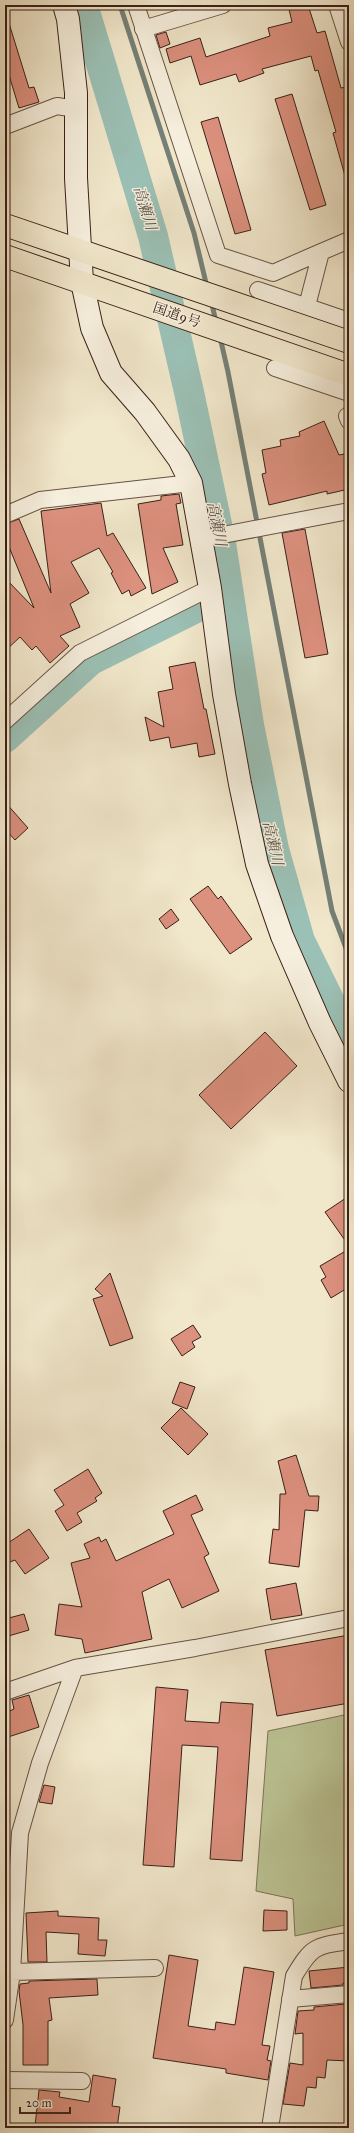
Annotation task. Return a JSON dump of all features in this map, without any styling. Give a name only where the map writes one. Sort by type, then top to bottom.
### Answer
[{"type":"highway","name":"国道9号","points":[[5,225],[349,342]]},
{"type":"highway","name":"国道9号","points":[[5,256],[235,335],[282,361],[349,375]]},
{"type":"street","points":[[64,5],[70,42],[76,109],[76,178],[82,282],[92,328],[111,373],[145,412],[179,459],[191,483],[210,588],[224,694],[240,784],[257,864],[282,936],[320,1023],[349,1081]]},
{"type":"street","points":[[136,5],[218,256],[273,273],[349,240]]},
{"type":"street","points":[[143,29],[223,5]]},
{"type":"street","points":[[337,5],[349,42]]},
{"type":"street","points":[[5,126],[57,106],[76,109]]},
{"type":"street","points":[[302,305],[321,252]]},
{"type":"street","points":[[258,290],[349,321]]},
{"type":"street","points":[[268,315],[302,305]]},
{"type":"street","points":[[282,361],[308,379],[349,393]]},
{"type":"street","points":[[5,515],[40,500],[191,483]]},
{"type":"street","points":[[202,539],[349,511]]},
{"type":"street","points":[[5,721],[80,653],[210,588]]},
{"type":"street","points":[[5,1692],[75,1668],[203,1646],[349,1618]]},
{"type":"street","points":[[5,2020],[20,1832],[40,1762],[75,1668]]},
{"type":"street","points":[[270,2128],[294,1976],[306,1956],[320,1946],[349,1941]]},
{"type":"street","points":[[10,1966],[155,1968]]},
{"type":"street","points":[[290,1999],[349,1994]]},
{"type":"street","points":[[5,2080],[82,2080]]},
{"type":"green space","points":[[349,1714],[349,1924],[295,1936],[293,1899],[256,1891],[268,1731]]},
{"type":"building","points":[[288,5],[308,5],[317,33],[325,31],[341,88],[346,87],[349,96],[349,176],[345,176],[333,133],[336,132],[318,70],[315,71],[311,56],[262,69],[264,73],[239,82],[236,74],[200,85],[191,56],[170,63],[166,49],[200,38],[206,57],[270,36],[268,28],[292,22]]},
{"type":"building","points":[[5,20],[8,20],[29,88],[34,87],[39,102],[19,108],[5,62]]},
{"type":"building","points":[[166,32],[170,44],[160,48],[156,35]]},
{"type":"building","points":[[292,94],[326,205],[310,210],[275,99]]},
{"type":"building","points":[[218,117],[251,230],[235,234],[201,122]]},
{"type":"building","points":[[324,421],[339,455],[349,453],[349,489],[327,494],[327,491],[269,505],[262,474],[266,473],[262,450],[281,446],[280,440],[300,436],[299,432]]},
{"type":"building","points":[[179,494],[181,503],[176,504],[183,545],[163,548],[178,582],[152,594],[138,504],[161,500],[161,496]]},
{"type":"building","points":[[101,503],[107,536],[113,533],[146,588],[131,596],[129,590],[122,594],[111,573],[113,572],[99,548],[71,562],[89,593],[70,604],[80,627],[60,636],[69,646],[50,663],[36,646],[32,650],[20,637],[5,651],[5,578],[34,608],[5,537],[5,524],[19,519],[51,593],[41,511]]},
{"type":"building","points":[[305,529],[328,654],[305,658],[282,533]]},
{"type":"building","points":[[195,662],[215,754],[199,757],[197,743],[171,748],[169,737],[150,741],[145,717],[164,727],[158,692],[173,689],[169,667]]},
{"type":"building","points":[[5,802],[28,828],[15,840],[5,829]]},
{"type":"building","points":[[208,886],[218,899],[221,896],[252,939],[230,954],[190,899]]},
{"type":"building","points":[[171,909],[179,920],[166,929],[159,919]]},
{"type":"building","points":[[265,1032],[297,1066],[231,1129],[199,1095]]},
{"type":"building","points":[[349,1196],[349,1246],[325,1212]]},
{"type":"building","points":[[349,1249],[349,1287],[331,1298],[321,1280],[326,1277],[320,1266]]},
{"type":"building","points":[[110,1273],[133,1338],[110,1346],[93,1299],[103,1296],[95,1289]]},
{"type":"building","points":[[193,1325],[201,1337],[192,1342],[195,1347],[182,1356],[171,1339]]},
{"type":"building","points":[[180,1382],[195,1387],[187,1409],[172,1403]]},
{"type":"building","points":[[181,1408],[208,1434],[188,1455],[161,1428]]},
{"type":"building","points":[[296,1455],[309,1496],[319,1496],[318,1511],[305,1510],[299,1567],[269,1563],[273,1529],[279,1530],[280,1494],[286,1494],[278,1461]]},
{"type":"building","points":[[88,1469],[102,1493],[95,1498],[97,1501],[77,1513],[82,1522],[67,1531],[55,1511],[64,1505],[54,1490]]},
{"type":"building","points":[[196,1495],[203,1510],[191,1515],[209,1554],[204,1557],[219,1591],[182,1608],[169,1579],[142,1592],[152,1639],[85,1653],[82,1639],[55,1635],[59,1604],[82,1607],[71,1563],[90,1558],[84,1544],[99,1537],[101,1542],[106,1539],[116,1561],[174,1534],[163,1511]]},
{"type":"building","points":[[29,1529],[49,1558],[25,1574],[15,1560],[5,1564],[5,1545]]},
{"type":"building","points":[[296,1583],[302,1615],[271,1620],[266,1589]]},
{"type":"building","points":[[24,1614],[29,1630],[5,1637],[5,1619]]},
{"type":"building","points":[[349,1635],[349,1703],[277,1716],[265,1650]]},
{"type":"building","points":[[156,1687],[188,1690],[185,1721],[219,1723],[221,1702],[253,1704],[242,1861],[210,1859],[218,1747],[182,1745],[174,1867],[143,1865]]},
{"type":"building","points":[[29,1695],[39,1727],[5,1738],[5,1713],[14,1709],[12,1700]]},
{"type":"building","points":[[44,1785],[55,1787],[52,1804],[39,1802]]},
{"type":"building","points":[[264,1910],[287,1911],[287,1930],[263,1931]]},
{"type":"building","points":[[58,1911],[58,1916],[99,1918],[98,1940],[107,1940],[105,1956],[78,1954],[79,1934],[46,1932],[47,1962],[28,1962],[26,1913]]},
{"type":"building","points":[[169,1955],[198,1960],[188,2026],[215,2030],[216,2022],[235,2025],[244,1967],[274,1972],[262,2045],[270,2046],[267,2060],[271,2061],[268,2080],[226,2073],[226,2069],[153,2058]]},
{"type":"building","points":[[349,1967],[349,1982],[343,1983],[343,1985],[311,1988],[309,1971]]},
{"type":"building","points":[[97,1979],[98,1995],[49,1998],[52,2020],[48,2021],[48,2065],[23,2065],[23,2025],[19,1991],[20,1984],[29,1983],[29,1981]]},
{"type":"building","points":[[346,2004],[346,2011],[349,2010],[349,2061],[327,2060],[325,2078],[317,2077],[316,2088],[307,2087],[304,2106],[283,2104],[290,2063],[303,2065],[303,2033],[295,2034],[298,2011],[314,2010],[314,2007]]},
{"type":"building","points":[[93,2075],[116,2079],[112,2106],[120,2107],[117,2128],[59,2128],[35,2126],[39,2090],[60,2092],[59,2097],[89,2102]]},
{"type":"waterway","name":"高瀬川","points":[[83,5],[153,236],[189,392],[221,543],[249,725],[274,849],[300,941],[349,1040]]},
{"type":"waterway","points":[[120,5],[194,233],[207,287]]},
{"type":"waterway","points":[[211,300],[216,322]]},
{"type":"waterway","points":[[220,337],[332,911],[349,956]]},
{"type":"waterway","points":[[5,738],[91,660],[226,593]]}]
